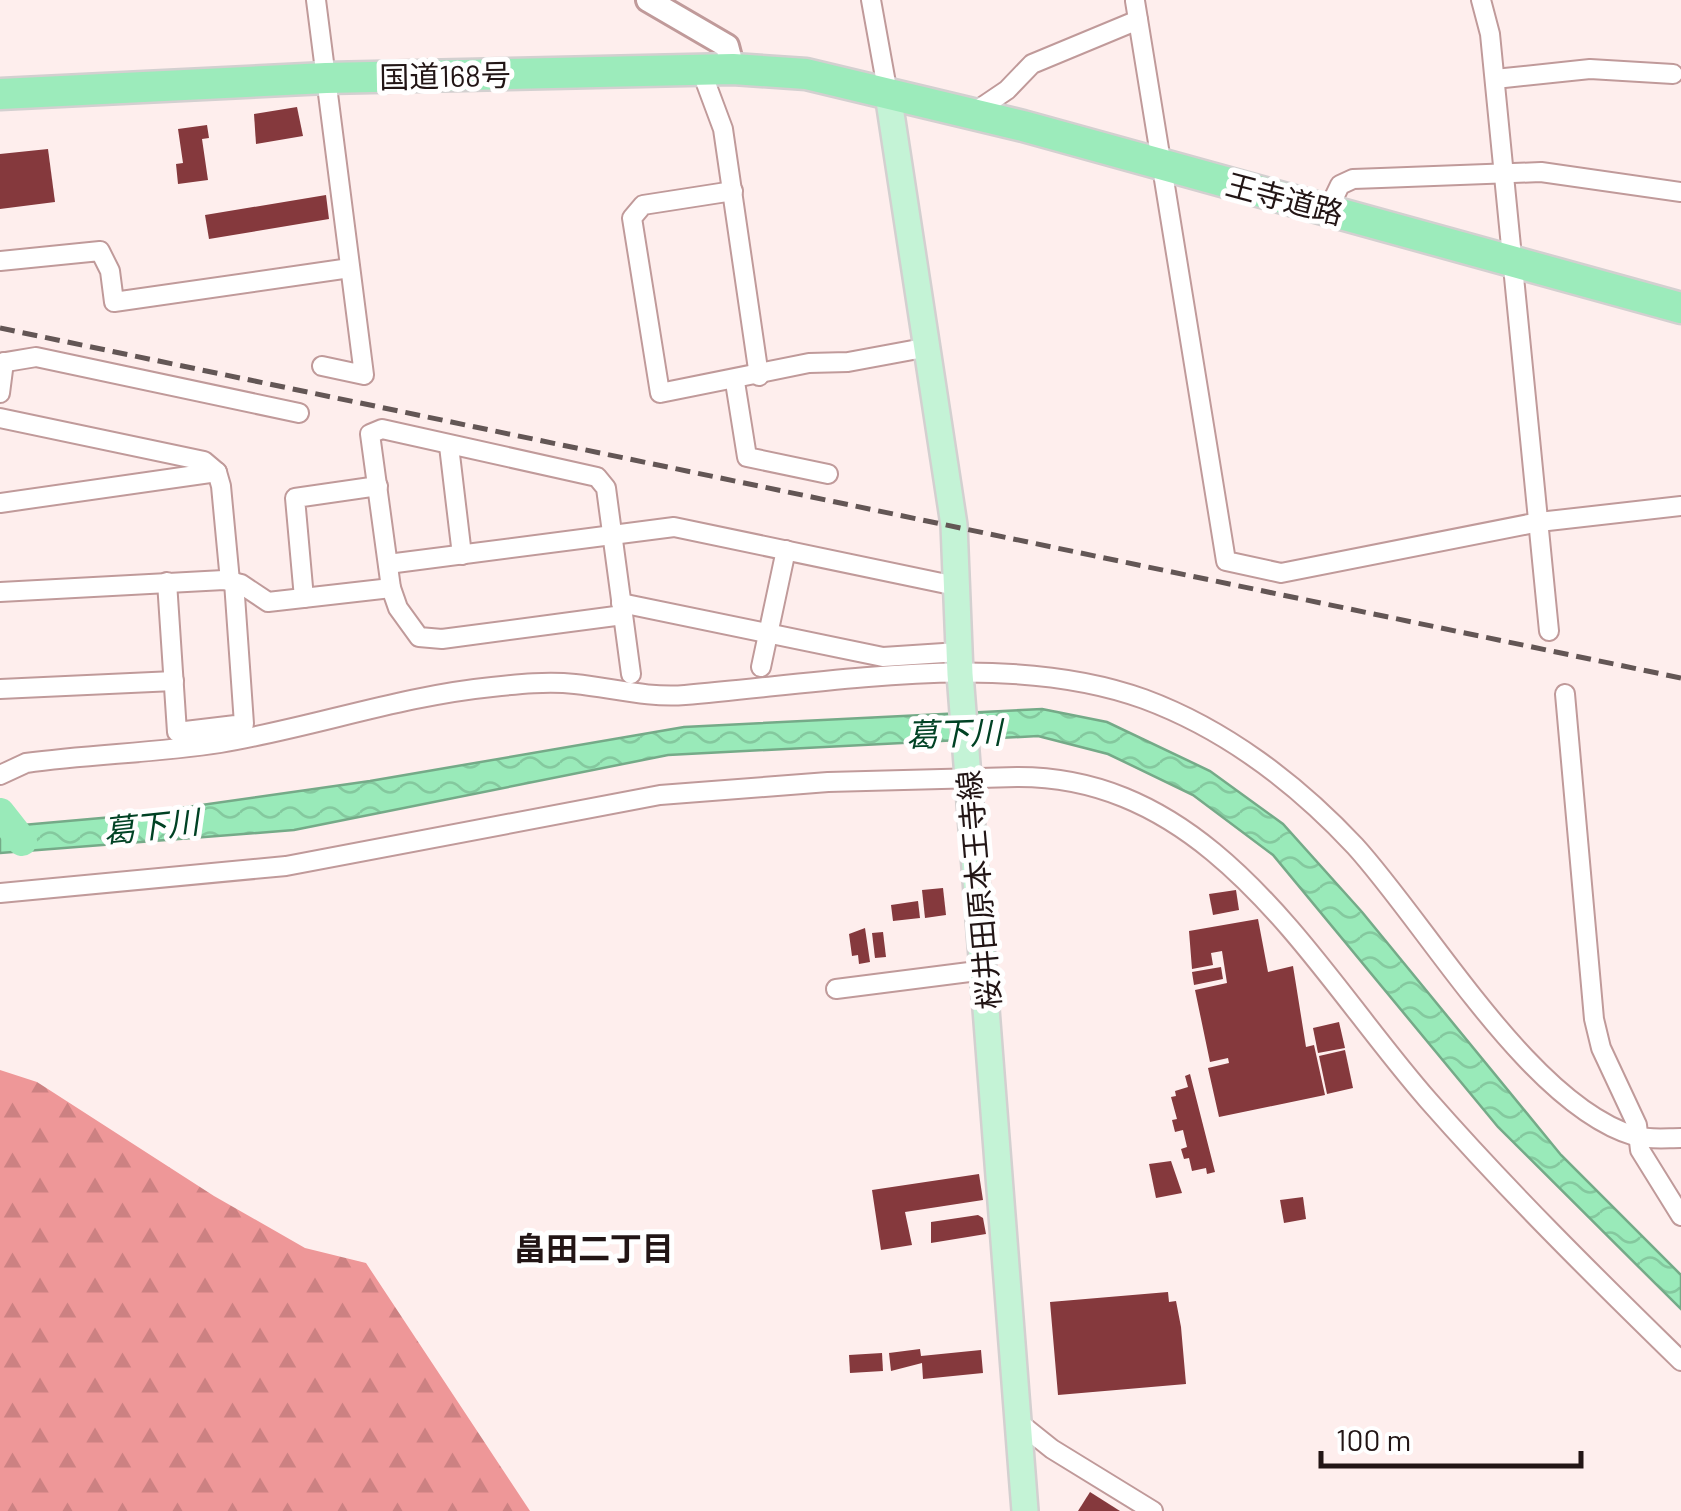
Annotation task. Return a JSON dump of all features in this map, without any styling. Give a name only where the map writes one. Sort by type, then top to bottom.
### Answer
[{"type":"highway","name":"国道168号","points":[[0,94],[326,78],[733,69],[806,74],[888,94]]},
{"type":"highway","name":"王寺道路","points":[[888,94],[1681,308]]},
{"type":"main road","points":[[648,0],[727,46],[733,69]]},
{"type":"main road","name":"桜井田原本王寺線","points":[[888,94],[954,525],[959,663],[1025,1511]]},
{"type":"street","points":[[316,0],[364,375],[322,366]]},
{"type":"street","points":[[871,0],[888,94]]},
{"type":"street","points":[[1481,0],[1495,79],[1549,631]]},
{"type":"street","points":[[973,114],[1007,90],[1032,64],[1136,10],[1226,561],[1281,573],[1538,522],[1681,506]]},
{"type":"street","points":[[1495,79],[1590,69],[1673,74]]},
{"type":"street","points":[[701,70],[723,129],[759,376]]},
{"type":"street","points":[[1328,210],[1340,185],[1352,179],[1576,174],[1681,192]]},
{"type":"street","points":[[732,191],[643,205],[632,218],[660,393],[735,382],[809,364],[848,362],[928,347]]},
{"type":"street","points":[[0,261],[100,251],[110,271],[114,302],[350,268]]},
{"type":"street","points":[[0,393],[2,363],[36,357],[299,414]]},
{"type":"street","points":[[735,382],[746,456],[828,474]]},
{"type":"street","points":[[0,418],[204,461],[217,472],[232,581],[244,724],[177,732],[167,582]]},
{"type":"street","points":[[631,674],[622,609],[612,535],[606,488],[597,477],[382,429],[370,434],[391,588],[410,630],[429,639],[622,609],[883,657],[959,663],[1094,683],[1188,717],[1253,756],[1307,798],[1356,848],[1506,1036],[1542,1074],[1608,1125],[1638,1137],[1681,1138]]},
{"type":"street","points":[[449,446],[462,554]]},
{"type":"street","points":[[0,503],[217,472]]},
{"type":"street","points":[[304,598],[295,498],[378,486]]},
{"type":"street","points":[[388,564],[674,526],[956,586]]},
{"type":"street","points":[[761,668],[786,550]]},
{"type":"street","points":[[0,592],[232,581],[268,602],[391,588]]},
{"type":"street","points":[[0,775],[26,764],[220,743],[486,688],[567,683],[662,696],[959,663]]},
{"type":"street","points":[[0,689],[174,681]]},
{"type":"street","points":[[1565,694],[1594,1020],[1601,1048],[1631,1108],[1654,1178],[1681,1216]]},
{"type":"street","points":[[0,892],[286,866],[603,802],[660,795],[828,782],[970,782],[1044,777],[1088,786],[1176,821],[1228,862],[1269,903],[1426,1098],[1498,1177],[1681,1361]]},
{"type":"street","points":[[836,989],[985,970]]},
{"type":"street","points":[[1018,1421],[1052,1449],[1153,1511]]},
{"type":"green space","points":[[0,1070],[37,1082],[214,1196],[305,1248],[366,1263],[530,1511],[0,1511]]},
{"type":"water","name":"葛下川","points":[[1042,709],[1107,722],[1210,771],[1283,824],[1362,912],[1561,1155],[1681,1275],[1681,1309],[1498,1127],[1273,855],[1193,795],[1108,754],[1038,736],[668,755],[294,830],[0,853],[0,827],[124,816],[370,781],[684,727]]},
{"type":"building","points":[[297,107],[303,136],[256,144],[254,114]]},
{"type":"building","points":[[207,125],[209,138],[202,139],[208,180],[178,184],[176,164],[183,163],[178,129]]},
{"type":"building","points":[[48,149],[55,202],[0,209],[0,154]]},
{"type":"building","points":[[326,195],[329,219],[209,239],[205,215]]},
{"type":"building","points":[[943,888],[946,915],[925,918],[922,890]]},
{"type":"building","points":[[1236,890],[1239,910],[1213,915],[1209,894]]},
{"type":"building","points":[[918,901],[920,918],[893,921],[891,905]]},
{"type":"building","points":[[1258,919],[1268,972],[1293,966],[1306,1047],[1314,1045],[1325,1095],[1219,1117],[1208,1068],[1229,1063],[1228,1058],[1210,1062],[1195,990],[1227,983],[1222,951],[1211,953],[1213,965],[1192,969],[1189,931]]},
{"type":"building","points":[[865,928],[870,962],[859,964],[858,955],[852,956],[849,934]]},
{"type":"building","points":[[883,932],[886,957],[875,958],[872,933]]},
{"type":"building","points":[[1221,967],[1223,979],[1194,985],[1192,972]]},
{"type":"building","points":[[1339,1022],[1345,1048],[1318,1053],[1313,1028]]},
{"type":"building","points":[[1345,1050],[1353,1088],[1327,1094],[1319,1056]]},
{"type":"building","points":[[1190,1074],[1215,1172],[1207,1174],[1206,1168],[1192,1171],[1189,1158],[1184,1159],[1181,1149],[1187,1147],[1183,1130],[1175,1132],[1172,1120],[1177,1119],[1171,1097],[1176,1096],[1175,1091],[1188,1087],[1185,1076]]},
{"type":"building","points":[[1171,1161],[1182,1193],[1156,1198],[1149,1164]]},
{"type":"building","points":[[979,1174],[983,1200],[905,1212],[912,1245],[881,1250],[872,1190]]},
{"type":"building","points":[[1303,1197],[1306,1219],[1284,1223],[1280,1200]]},
{"type":"building","points":[[978,1215],[983,1218],[986,1234],[931,1243],[931,1222]]},
{"type":"building","points":[[1168,1292],[1169,1302],[1176,1301],[1186,1384],[1058,1395],[1050,1302]]},
{"type":"building","points":[[920,1349],[921,1356],[981,1350],[983,1373],[923,1379],[922,1363],[891,1371],[889,1353]]},
{"type":"building","points":[[882,1353],[883,1371],[850,1373],[849,1355]]},
{"type":"building","points":[[1090,1492],[1120,1511],[1078,1511]]},
{"type":"waterway","points":[[0,813],[22,841]]},
{"type":"railway","points":[[0,328],[1681,678]]},
{"type":"district","name":"畠田二丁目","points":[[594,1247]]}]
